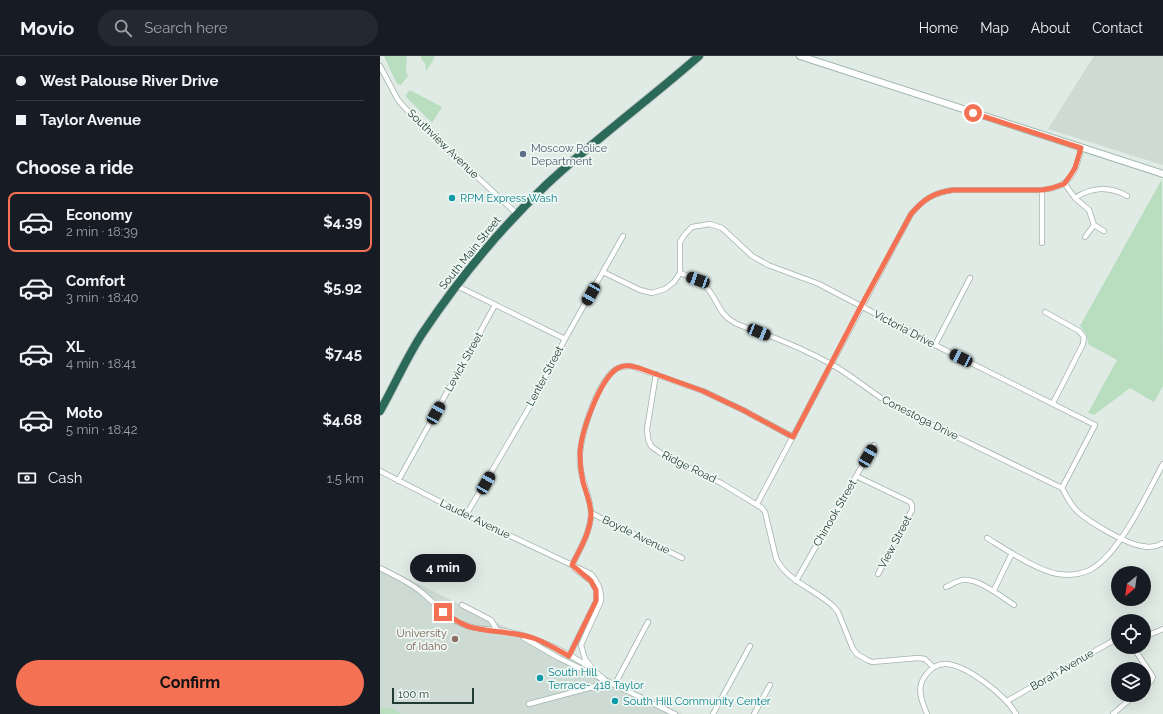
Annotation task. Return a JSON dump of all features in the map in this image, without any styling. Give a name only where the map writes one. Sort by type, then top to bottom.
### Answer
[{"type":"highway","name":"South Main Street","points":[[380,411],[423,332],[457,286],[502,230],[546,185],[586,149],[699,56]]},
{"type":"street","points":[[800,56],[1163,174]]},
{"type":"street","name":"Southview Avenue","points":[[380,66],[398,100],[415,119],[517,214]]},
{"type":"street","points":[[757,504],[911,214],[921,203],[931,196],[953,190],[1042,190],[1064,184],[1075,168],[1081,148]]},
{"type":"street","points":[[1064,184],[1089,210],[1094,225],[1104,231]]},
{"type":"street","points":[[1076,198],[1084,192],[1092,189],[1111,190],[1120,192],[1127,196]]},
{"type":"street","points":[[1042,190],[1042,243]]},
{"type":"street","name":"Victoria Drive","points":[[680,273],[680,242],[685,234],[692,227],[710,224],[722,228],[752,256],[768,265],[819,284],[935,345],[1095,425],[1062,488]]},
{"type":"street","points":[[1085,237],[1094,225]]},
{"type":"street","name":"Lenter Street","points":[[466,515],[530,406],[623,236]]},
{"type":"street","points":[[603,272],[640,290],[652,293],[665,289],[674,282],[680,273]]},
{"type":"street","name":"Conestoga Drive","points":[[680,273],[698,280],[708,289],[718,308],[735,323],[795,346],[832,364],[894,407],[1062,488]]},
{"type":"street","points":[[935,345],[970,278]]},
{"type":"street","points":[[457,286],[565,340]]},
{"type":"street","name":"Levick Street","points":[[398,481],[495,305]]},
{"type":"street","points":[[1045,312],[1079,331],[1084,337],[1083,344],[1053,403]]},
{"type":"street","points":[[572,565],[585,540],[591,514],[590,503],[582,477],[580,454],[584,432],[593,405],[604,383],[617,368],[631,366],[703,391],[743,410],[793,437]]},
{"type":"street","name":"Ridge Road","points":[[656,374],[646,429],[651,446],[666,457],[721,483],[762,508],[765,512],[776,558],[779,564],[783,570],[834,607],[838,612],[853,649],[862,658],[872,662],[921,658],[925,659],[933,667]]},
{"type":"street","name":"Chinook Street","points":[[796,580],[874,445]]},
{"type":"street","points":[[987,538],[1012,553],[1052,572],[1067,575],[1078,574],[1089,570],[1097,566],[1105,558],[1121,538],[1163,464]]},
{"type":"street","name":"Lauder Avenue","points":[[380,471],[466,515],[591,574],[596,579],[601,594],[601,601],[581,645],[584,659],[593,669]]},
{"type":"street","name":"View Street","points":[[856,476],[910,502],[912,505],[912,510],[878,574]]},
{"type":"street","points":[[1062,488],[1080,513],[1121,538],[1141,546],[1152,547],[1163,544]]},
{"type":"street","name":"Boyde Avenue","points":[[591,514],[682,558]]},
{"type":"street","points":[[994,590],[1012,553]]},
{"type":"street","name":"Lauder Avenue","points":[[569,656],[596,601],[596,590],[591,581],[572,565]]},
{"type":"street","points":[[380,568],[419,590],[443,612],[462,624],[484,630],[497,630],[536,639],[593,669],[604,679]]},
{"type":"street","points":[[946,587],[964,580],[976,583],[994,590],[1014,605]]},
{"type":"street","points":[[462,605],[491,620],[497,630]]},
{"type":"street","points":[[615,684],[648,622]]},
{"type":"street","points":[[1151,634],[1163,629]]},
{"type":"street","points":[[520,635],[559,658],[675,714]]},
{"type":"street","name":"Borah Avenue","points":[[1007,702],[1111,642]]},
{"type":"street","points":[[713,714],[750,646]]},
{"type":"street","points":[[569,656],[573,664],[577,667]]},
{"type":"street","points":[[928,714],[922,704],[920,690],[923,679],[933,667],[944,664],[962,669],[988,685],[1007,702],[1016,714]]},
{"type":"street","points":[[529,704],[600,685],[604,679]]},
{"type":"street","points":[[754,714],[770,685]]},
{"type":"street","points":[[1113,714],[1127,702]]},
{"type":"shaded area","points":[[1094,56],[1163,56],[1163,165],[1048,129]]},
{"type":"shaded area","name":"University of Idaho","points":[[380,565],[682,714],[380,714]]},
{"type":"green space","points":[[384,56],[407,56],[406,71],[408,76],[401,85],[397,84]]},
{"type":"green space","points":[[421,56],[434,56],[433,61],[426,71],[425,63],[421,59]]},
{"type":"green space","points":[[410,90],[442,107],[432,123],[405,96]]},
{"type":"green space","points":[[1162,179],[1163,386],[1154,402],[1130,388],[1094,415],[1088,413],[1117,360],[1088,344],[1086,334],[1080,326]]},
{"type":"green space","points":[[380,707],[394,709],[401,714],[380,714]]},
{"type":"place","name":"Moscow Police Department","points":[[523,154]]},
{"type":"place","name":"RPM Express Wash","points":[[452,198]]},
{"type":"place","name":"University of Idaho","points":[[455,639]]},
{"type":"place","name":"South Hill Terrace- 418 Taylor","points":[[540,678]]},
{"type":"place","name":"South Hill Community Center","points":[[615,701]]},
{"type":"route","points":[[443,612],[462,624],[471,627],[484,630],[497,630],[536,639],[569,656],[596,601],[596,590],[591,581],[572,565],[587,535],[591,514],[590,503],[583,482],[580,466],[581,444],[586,423],[604,383],[617,368],[631,366],[639,368],[703,391],[743,410],[793,437],[911,214],[921,203],[931,196],[953,190],[1042,190],[1052,188],[1064,184],[1075,168],[1081,148],[973,113]]}]
